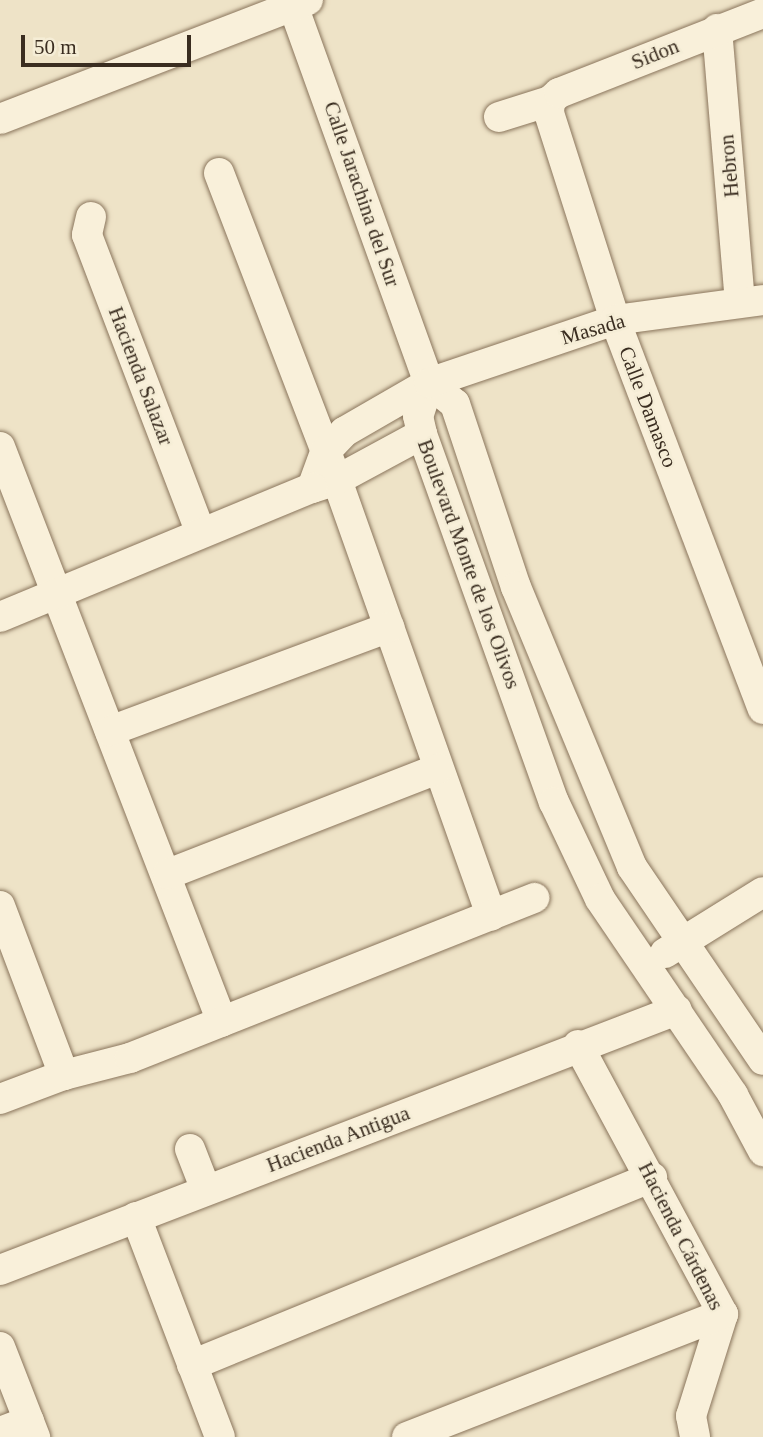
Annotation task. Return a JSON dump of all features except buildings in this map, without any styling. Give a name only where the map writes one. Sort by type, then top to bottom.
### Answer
[{"type":"street","points":[[0,119],[297,1]]},
{"type":"street","name":"Calle Jarachina del Sur","points":[[297,1],[429,383]]},
{"type":"street","name":"Sidon","points":[[499,117],[550,101],[559,93],[763,13]]},
{"type":"street","name":"Hebron","points":[[717,29],[752,301]]},
{"type":"street","name":"Calle Damasco","points":[[550,101],[549,113],[615,320],[752,653],[763,709]]},
{"type":"street","points":[[219,173],[324,452],[324,484],[390,628],[491,916]]},
{"type":"street","name":"Hacienda Salazar","points":[[91,217],[88,235],[201,533]]},
{"type":"street","name":"Masada","points":[[324,452],[344,432],[429,383],[615,320],[752,301]]},
{"type":"street","name":"Boulevard Monte de los Olivos","points":[[763,1060],[632,867],[516,587],[455,404],[429,383],[418,416],[422,434],[554,802],[600,899],[677,1010],[763,1151]]},
{"type":"street","points":[[0,617],[324,484],[422,434]]},
{"type":"street","points":[[0,447],[168,874],[222,1023]]},
{"type":"street","points":[[110,731],[390,628]]},
{"type":"street","points":[[168,874],[438,769]]},
{"type":"street","points":[[649,967],[680,939],[763,892]]},
{"type":"street","points":[[0,1099],[64,1074],[130,1058],[535,898]]},
{"type":"street","points":[[0,906],[64,1074]]},
{"type":"street","name":"Hacienda Antigua","points":[[0,1270],[578,1045],[677,1010]]},
{"type":"street","name":"Hacienda Cárdenas","points":[[578,1045],[652,1177],[723,1314],[691,1416],[695,1437]]},
{"type":"street","points":[[190,1149],[206,1190]]},
{"type":"street","points":[[192,1365],[652,1177]]},
{"type":"street","points":[[136,1217],[220,1437]]},
{"type":"street","points":[[407,1437],[723,1314]]},
{"type":"street","points":[[0,1347],[32,1429],[0,1433]]}]
